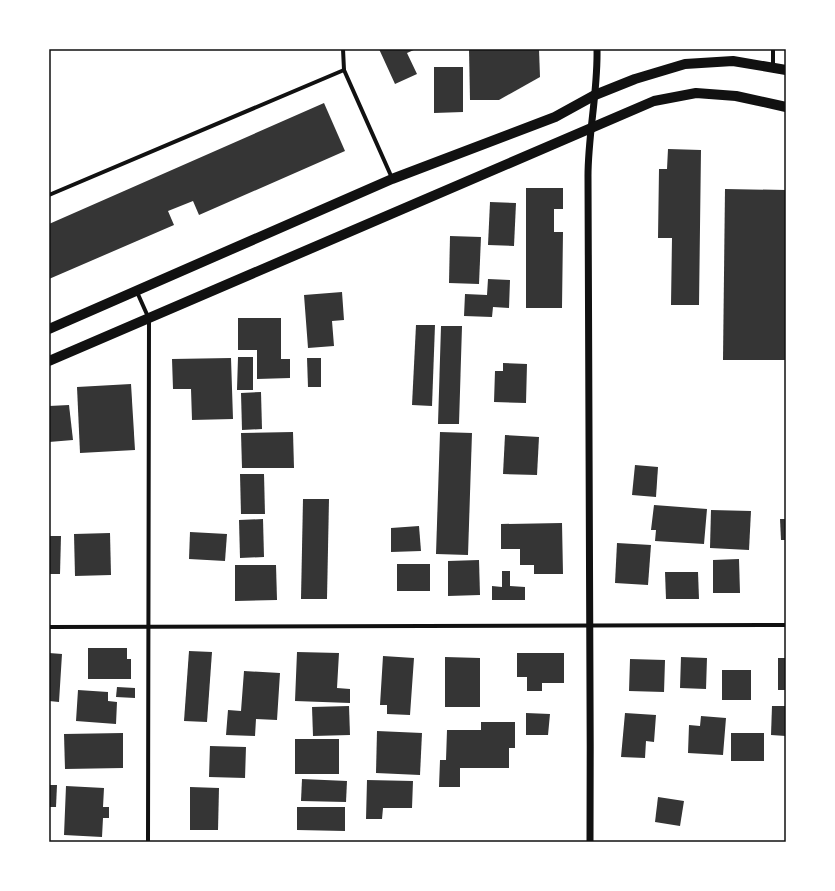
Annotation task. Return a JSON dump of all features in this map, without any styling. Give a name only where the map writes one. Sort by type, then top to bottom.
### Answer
[{"type":"main road","points":[[49,329],[137,292],[392,179],[555,117],[596,95],[635,79],[685,64],[733,61],[786,70]]},
{"type":"main road","points":[[49,361],[654,101],[696,93],[736,96],[786,107]]},
{"type":"street","points":[[343,49],[344,70],[392,179]]},
{"type":"street","points":[[590,842],[591,625],[588,173],[596,95],[597,49]]},
{"type":"street","points":[[773,49],[774,67]]},
{"type":"street","points":[[49,195],[344,70]]},
{"type":"street","points":[[137,292],[149,319],[148,842]]},
{"type":"street","points":[[49,627],[148,625],[786,625]]},
{"type":"building","points":[[379,49],[416,49],[407,53],[417,74],[395,84]]},
{"type":"building","points":[[469,49],[539,49],[540,77],[499,100],[470,100]]},
{"type":"building","points":[[434,67],[463,67],[463,112],[434,113]]},
{"type":"building","points":[[324,103],[345,151],[199,215],[193,201],[168,211],[174,225],[49,279],[49,224]]},
{"type":"building","points":[[668,149],[701,150],[699,305],[671,305],[672,238],[658,238],[659,169],[667,169]]},
{"type":"building","points":[[526,188],[563,188],[563,209],[554,209],[554,232],[563,232],[562,308],[526,308]]},
{"type":"building","points":[[725,189],[786,190],[785,360],[723,360]]},
{"type":"building","points":[[490,202],[516,203],[514,246],[488,245]]},
{"type":"building","points":[[450,236],[481,237],[479,284],[449,283]]},
{"type":"building","points":[[488,279],[510,280],[509,308],[493,307],[492,317],[464,316],[465,294],[487,295]]},
{"type":"building","points":[[342,292],[344,320],[332,321],[334,346],[308,348],[304,295]]},
{"type":"building","points":[[238,318],[281,318],[281,359],[290,359],[290,378],[257,379],[257,350],[238,350]]},
{"type":"building","points":[[416,325],[435,325],[432,406],[412,405]]},
{"type":"building","points":[[441,326],[462,326],[459,424],[438,424]]},
{"type":"building","points":[[238,357],[253,357],[253,390],[237,390]]},
{"type":"building","points":[[231,358],[233,419],[192,420],[191,389],[173,389],[172,359]]},
{"type":"building","points":[[307,358],[321,358],[321,387],[308,387]]},
{"type":"building","points":[[503,363],[527,364],[526,403],[494,402],[495,371],[503,371]]},
{"type":"building","points":[[131,384],[135,450],[80,453],[77,387]]},
{"type":"building","points":[[261,392],[262,429],[242,430],[241,393]]},
{"type":"building","points":[[69,405],[73,440],[49,442],[49,406]]},
{"type":"building","points":[[293,432],[294,468],[242,468],[241,433]]},
{"type":"building","points":[[440,432],[472,433],[468,555],[436,554]]},
{"type":"building","points":[[505,435],[539,437],[537,475],[503,474]]},
{"type":"building","points":[[635,465],[658,467],[656,497],[632,495]]},
{"type":"building","points":[[240,474],[264,474],[265,514],[241,514]]},
{"type":"building","points":[[303,499],[329,499],[327,599],[301,599]]},
{"type":"building","points":[[654,505],[707,509],[704,544],[655,541],[656,530],[651,530]]},
{"type":"building","points":[[711,510],[751,511],[749,550],[710,548]]},
{"type":"building","points":[[263,519],[264,557],[240,558],[239,520]]},
{"type":"building","points":[[780,519],[786,519],[786,540],[781,540]]},
{"type":"building","points":[[562,523],[563,574],[534,574],[534,565],[520,565],[520,549],[501,549],[501,524]]},
{"type":"building","points":[[419,526],[421,551],[391,552],[391,528]]},
{"type":"building","points":[[190,532],[227,534],[225,561],[189,559]]},
{"type":"building","points":[[110,533],[111,575],[75,576],[74,534]]},
{"type":"building","points":[[49,536],[61,536],[60,574],[49,574]]},
{"type":"building","points":[[617,543],[651,545],[648,585],[615,583]]},
{"type":"building","points":[[739,559],[740,593],[713,593],[713,560]]},
{"type":"building","points":[[479,560],[480,595],[448,596],[448,561]]},
{"type":"building","points":[[397,564],[430,564],[430,591],[397,591]]},
{"type":"building","points":[[235,565],[276,565],[277,600],[235,601]]},
{"type":"building","points":[[502,571],[510,571],[510,586],[525,587],[525,600],[492,600],[492,586],[502,587]]},
{"type":"building","points":[[665,572],[698,572],[699,599],[666,599]]},
{"type":"building","points":[[88,648],[127,648],[127,659],[131,659],[131,679],[88,679]]},
{"type":"building","points":[[189,651],[212,652],[207,722],[184,721]]},
{"type":"building","points":[[297,652],[339,653],[337,688],[350,689],[350,703],[295,701]]},
{"type":"building","points":[[49,653],[62,654],[59,702],[49,701]]},
{"type":"building","points":[[517,653],[564,653],[564,683],[542,683],[542,691],[527,691],[527,677],[517,677]]},
{"type":"building","points":[[383,656],[414,658],[410,715],[387,714],[387,705],[380,705]]},
{"type":"building","points":[[445,657],[480,658],[480,707],[445,707]]},
{"type":"building","points":[[681,657],[707,658],[706,689],[680,688]]},
{"type":"building","points":[[778,658],[786,658],[786,690],[778,690]]},
{"type":"building","points":[[630,659],[665,660],[664,692],[629,691]]},
{"type":"building","points":[[722,670],[751,670],[751,700],[722,700]]},
{"type":"building","points":[[244,671],[280,673],[277,720],[256,719],[255,736],[226,735],[228,710],[241,711]]},
{"type":"building","points":[[117,687],[135,688],[135,698],[116,697]]},
{"type":"building","points":[[78,690],[108,692],[108,701],[117,702],[116,724],[76,721]]},
{"type":"building","points":[[349,706],[350,735],[313,736],[312,707]]},
{"type":"building","points":[[772,706],[786,706],[786,736],[771,735]]},
{"type":"building","points":[[526,713],[550,714],[548,735],[526,735]]},
{"type":"building","points":[[625,713],[656,715],[654,742],[646,741],[645,758],[621,757]]},
{"type":"building","points":[[701,716],[726,718],[723,755],[688,753],[689,725],[700,726]]},
{"type":"building","points":[[481,722],[515,722],[515,748],[509,748],[509,768],[460,768],[460,787],[439,787],[440,760],[446,760],[447,730],[481,730]]},
{"type":"building","points":[[377,731],[422,733],[420,775],[376,773]]},
{"type":"building","points":[[123,733],[123,768],[65,769],[64,734]]},
{"type":"building","points":[[731,733],[764,733],[764,761],[731,761]]},
{"type":"building","points":[[295,739],[339,739],[339,774],[295,774]]},
{"type":"building","points":[[210,746],[246,747],[245,778],[209,777]]},
{"type":"building","points":[[302,779],[347,781],[346,802],[301,801]]},
{"type":"building","points":[[367,780],[413,781],[412,808],[383,808],[382,819],[366,819]]},
{"type":"building","points":[[49,785],[57,785],[56,807],[49,807]]},
{"type":"building","points":[[66,786],[104,788],[103,807],[109,807],[109,818],[103,818],[102,837],[64,835]]},
{"type":"building","points":[[190,787],[219,788],[218,830],[190,830]]},
{"type":"building","points":[[658,797],[684,801],[680,826],[655,822]]},
{"type":"building","points":[[297,807],[345,807],[345,831],[297,830]]}]
